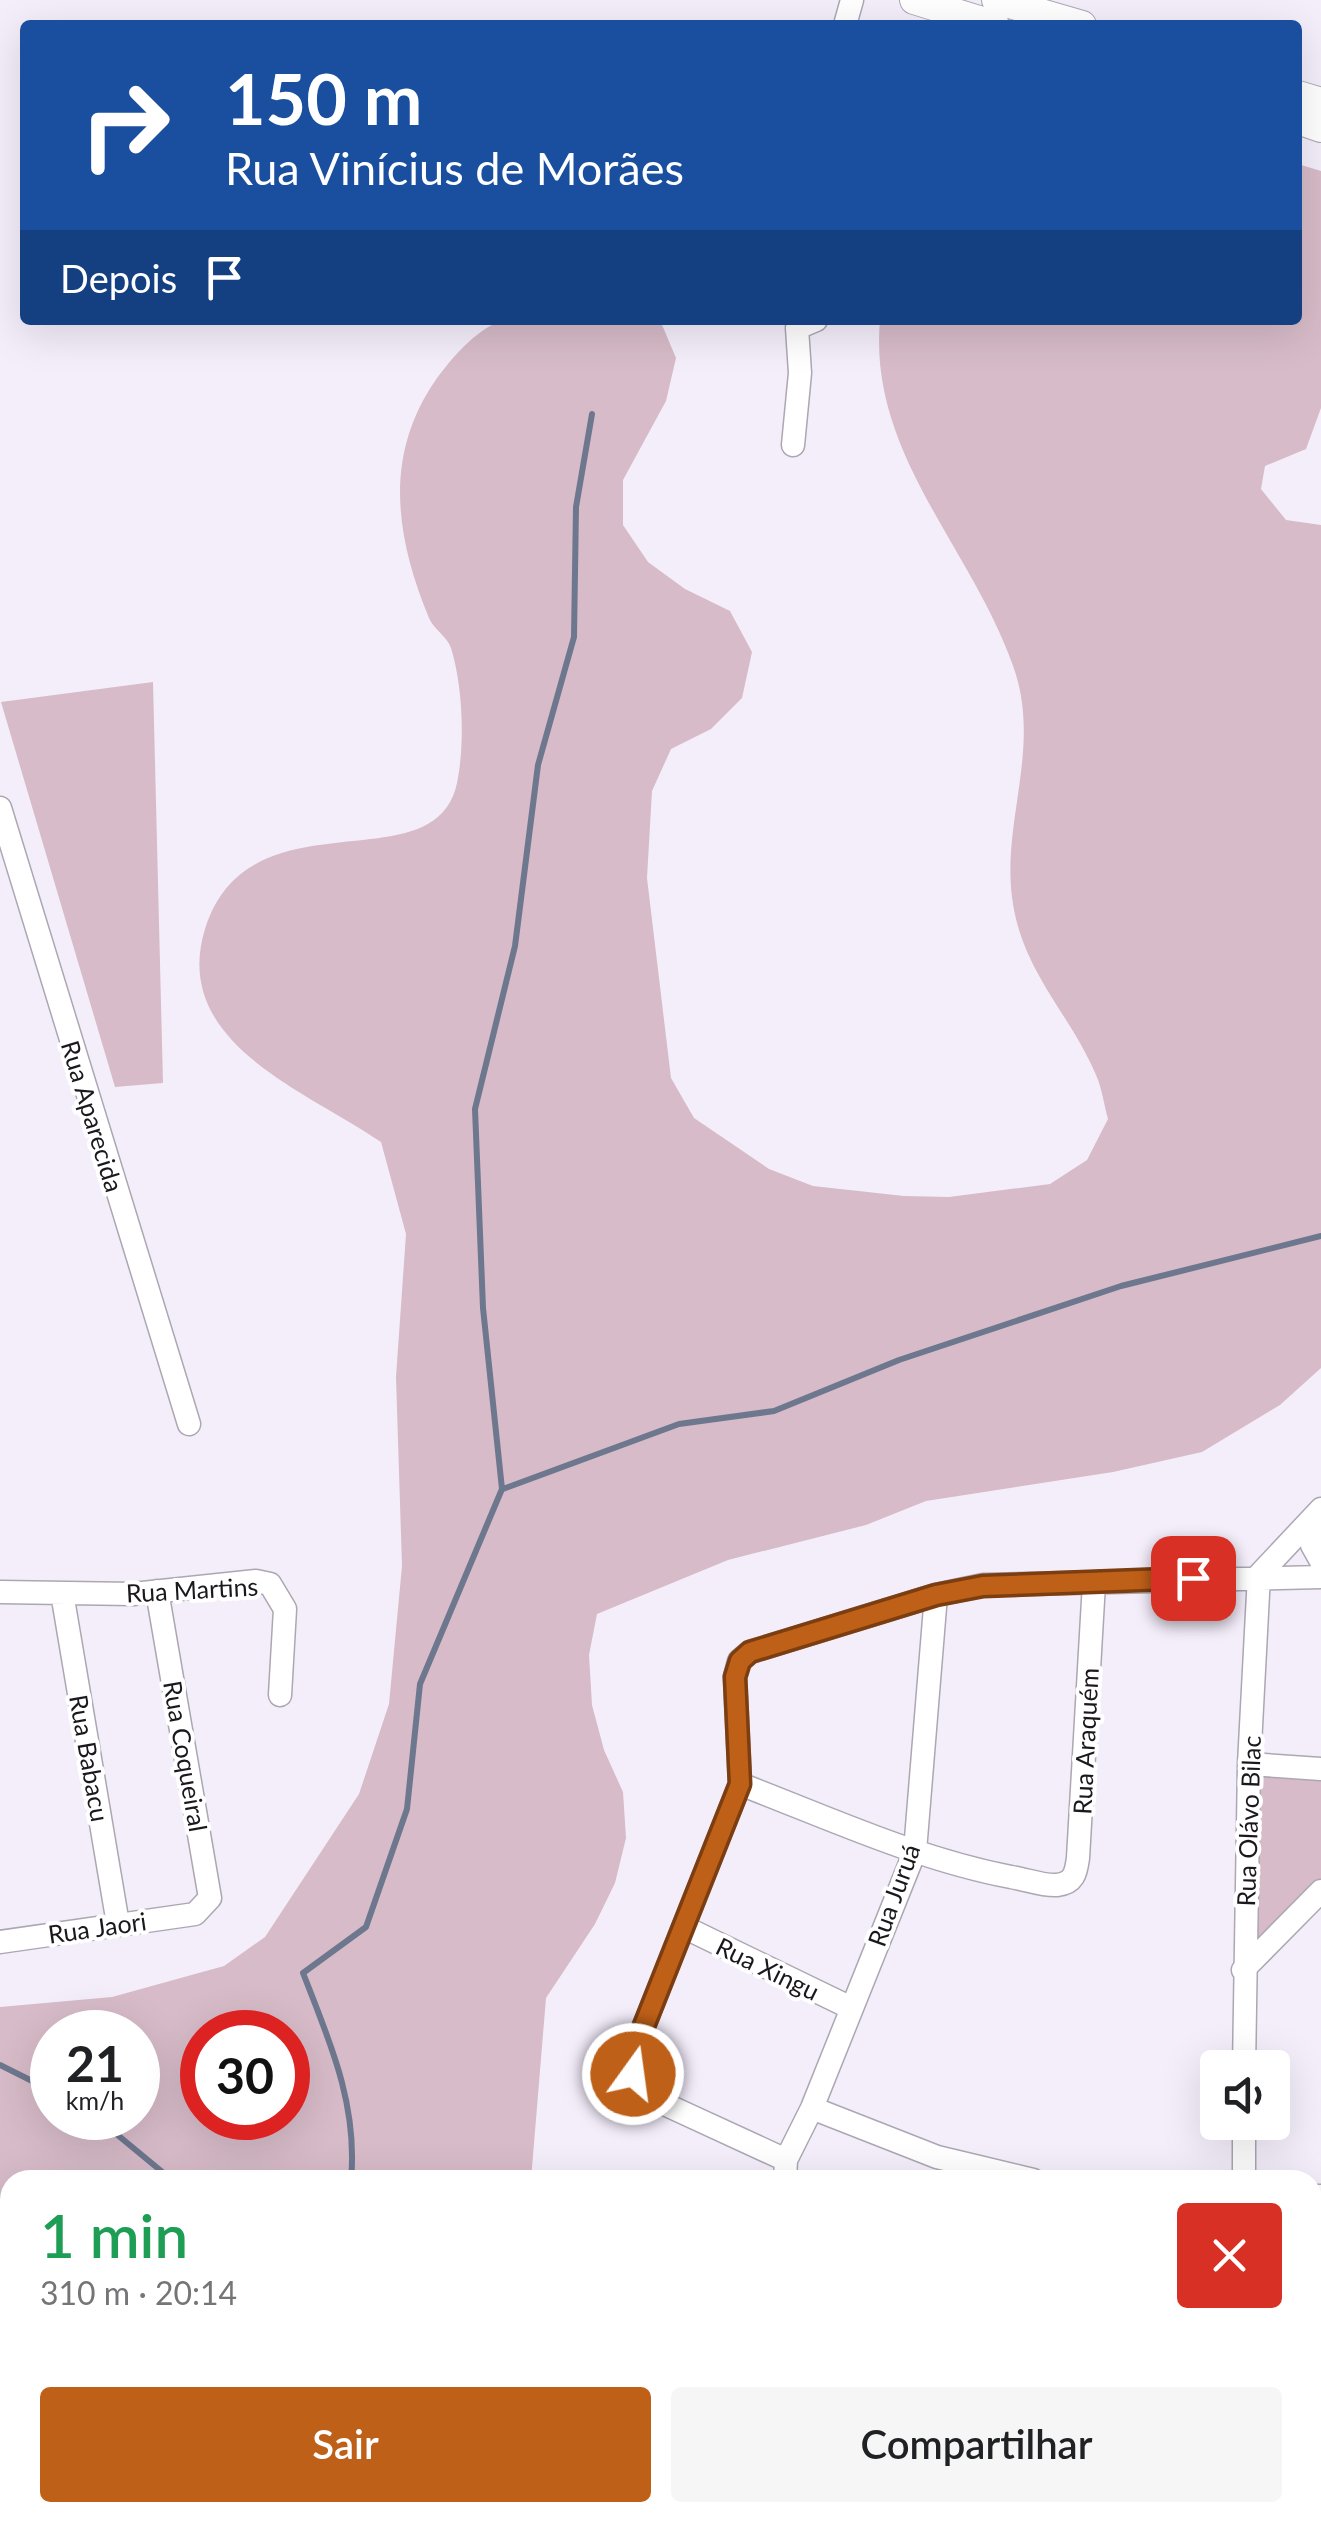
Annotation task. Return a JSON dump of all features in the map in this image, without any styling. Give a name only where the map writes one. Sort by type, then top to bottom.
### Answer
[{"type":"street","points":[[914,0],[978,20]]},
{"type":"street","points":[[996,0],[1065,20]]},
{"type":"street","points":[[793,445],[800,373],[797,328],[804,325]]},
{"type":"street","name":"Rua Aparecida","points":[[0,808],[188,1424]]},
{"type":"street","points":[[1317,1514],[1312,1544],[1321,1561]]},
{"type":"street","points":[[1260,1575],[1317,1514]]},
{"type":"street","points":[[785,2170],[646,2096],[636,2086],[633,2074],[636,2046],[740,1784],[735,1677],[740,1661],[750,1652],[936,1595],[983,1586],[1260,1575],[1321,1577]]},
{"type":"street","name":"Rua Olávo Bilac","points":[[1244,2050],[1249,1764],[1260,1575]]},
{"type":"street","name":"Rua Martins","points":[[0,1592],[157,1592],[256,1581],[270,1584],[285,1610],[280,1695]]},
{"type":"street","name":"Rua Araquém","points":[[914,1852],[982,1871],[1055,1885],[1075,1876],[1094,1583]]},
{"type":"street","name":"Rua Coqueiral","points":[[157,1592],[209,1882],[210,1898],[195,1914]]},
{"type":"street","name":"Rua Babacu","points":[[62,1593],[118,1924]]},
{"type":"street","name":"Rua Juruá","points":[[785,2170],[914,1852],[936,1595]]},
{"type":"street","points":[[1249,1764],[1321,1769]]},
{"type":"street","points":[[740,1784],[914,1852]]},
{"type":"street","points":[[1243,1970],[1321,1892]]},
{"type":"street","name":"Rua Jaori","points":[[0,1942],[195,1914]]},
{"type":"street","name":"Rua Xingu","points":[[686,1928],[849,2008]]},
{"type":"street","points":[[812,2108],[937,2157],[991,2170]]},
{"type":"street","points":[[1244,2140],[1244,2170]]},
{"type":"shaded area","points":[[1302,165],[1321,171],[1321,408],[1306,449],[1265,466],[1261,489],[1286,520],[1321,525],[1321,1368],[1280,1405],[1202,1452],[1113,1472],[926,1501],[866,1525],[728,1560],[597,1614],[589,1655],[592,1705],[604,1750],[623,1792],[626,1838],[615,1883],[595,1924],[546,1998],[532,2170],[0,2170],[0,2007],[112,1997],[224,1966],[265,1937],[359,1794],[389,1704],[402,1566],[396,1377],[406,1234],[381,1142],[252,1059],[226,1033],[207,1003],[199,969],[205,929],[228,887],[260,862],[298,849],[415,830],[442,813],[457,783],[462,716],[455,663],[449,644],[431,622],[418,588],[400,498],[407,439],[418,410],[435,381],[472,339],[493,325],[662,325],[676,358],[666,401],[623,480],[623,525],[648,562],[685,589],[730,611],[752,652],[742,698],[711,729],[671,749],[652,791],[647,878],[671,1078],[694,1118],[769,1169],[813,1186],[949,1197],[1050,1184],[1087,1160],[1108,1119],[1096,1075],[1036,969],[1017,923],[1010,868],[1024,723],[1012,663],[994,620],[905,456],[890,413],[881,368],[880,325],[1302,325]]},
{"type":"shaded area","points":[[153,682],[163,1083],[115,1087],[1,702]]},
{"type":"shaded area","points":[[1262,1776],[1321,1779],[1321,1879],[1256,1947],[1254,1782]]},
{"type":"waterway","points":[[351,2170],[350,2126],[340,2074],[303,1973],[366,1927],[407,1809],[420,1684],[502,1489],[483,1308],[475,1109],[515,946],[538,765],[574,637],[576,507],[592,414]]},
{"type":"waterway","points":[[503,1489],[679,1424],[774,1411],[899,1360],[1121,1286],[1321,1236]]},
{"type":"waterway","points":[[0,2065],[30,2080]]},
{"type":"waterway","points":[[124,2140],[160,2170]]},
{"type":"route","points":[[633,2074],[636,2046],[740,1784],[735,1677],[740,1661],[750,1652],[936,1595],[983,1586],[1193,1578]]}]
